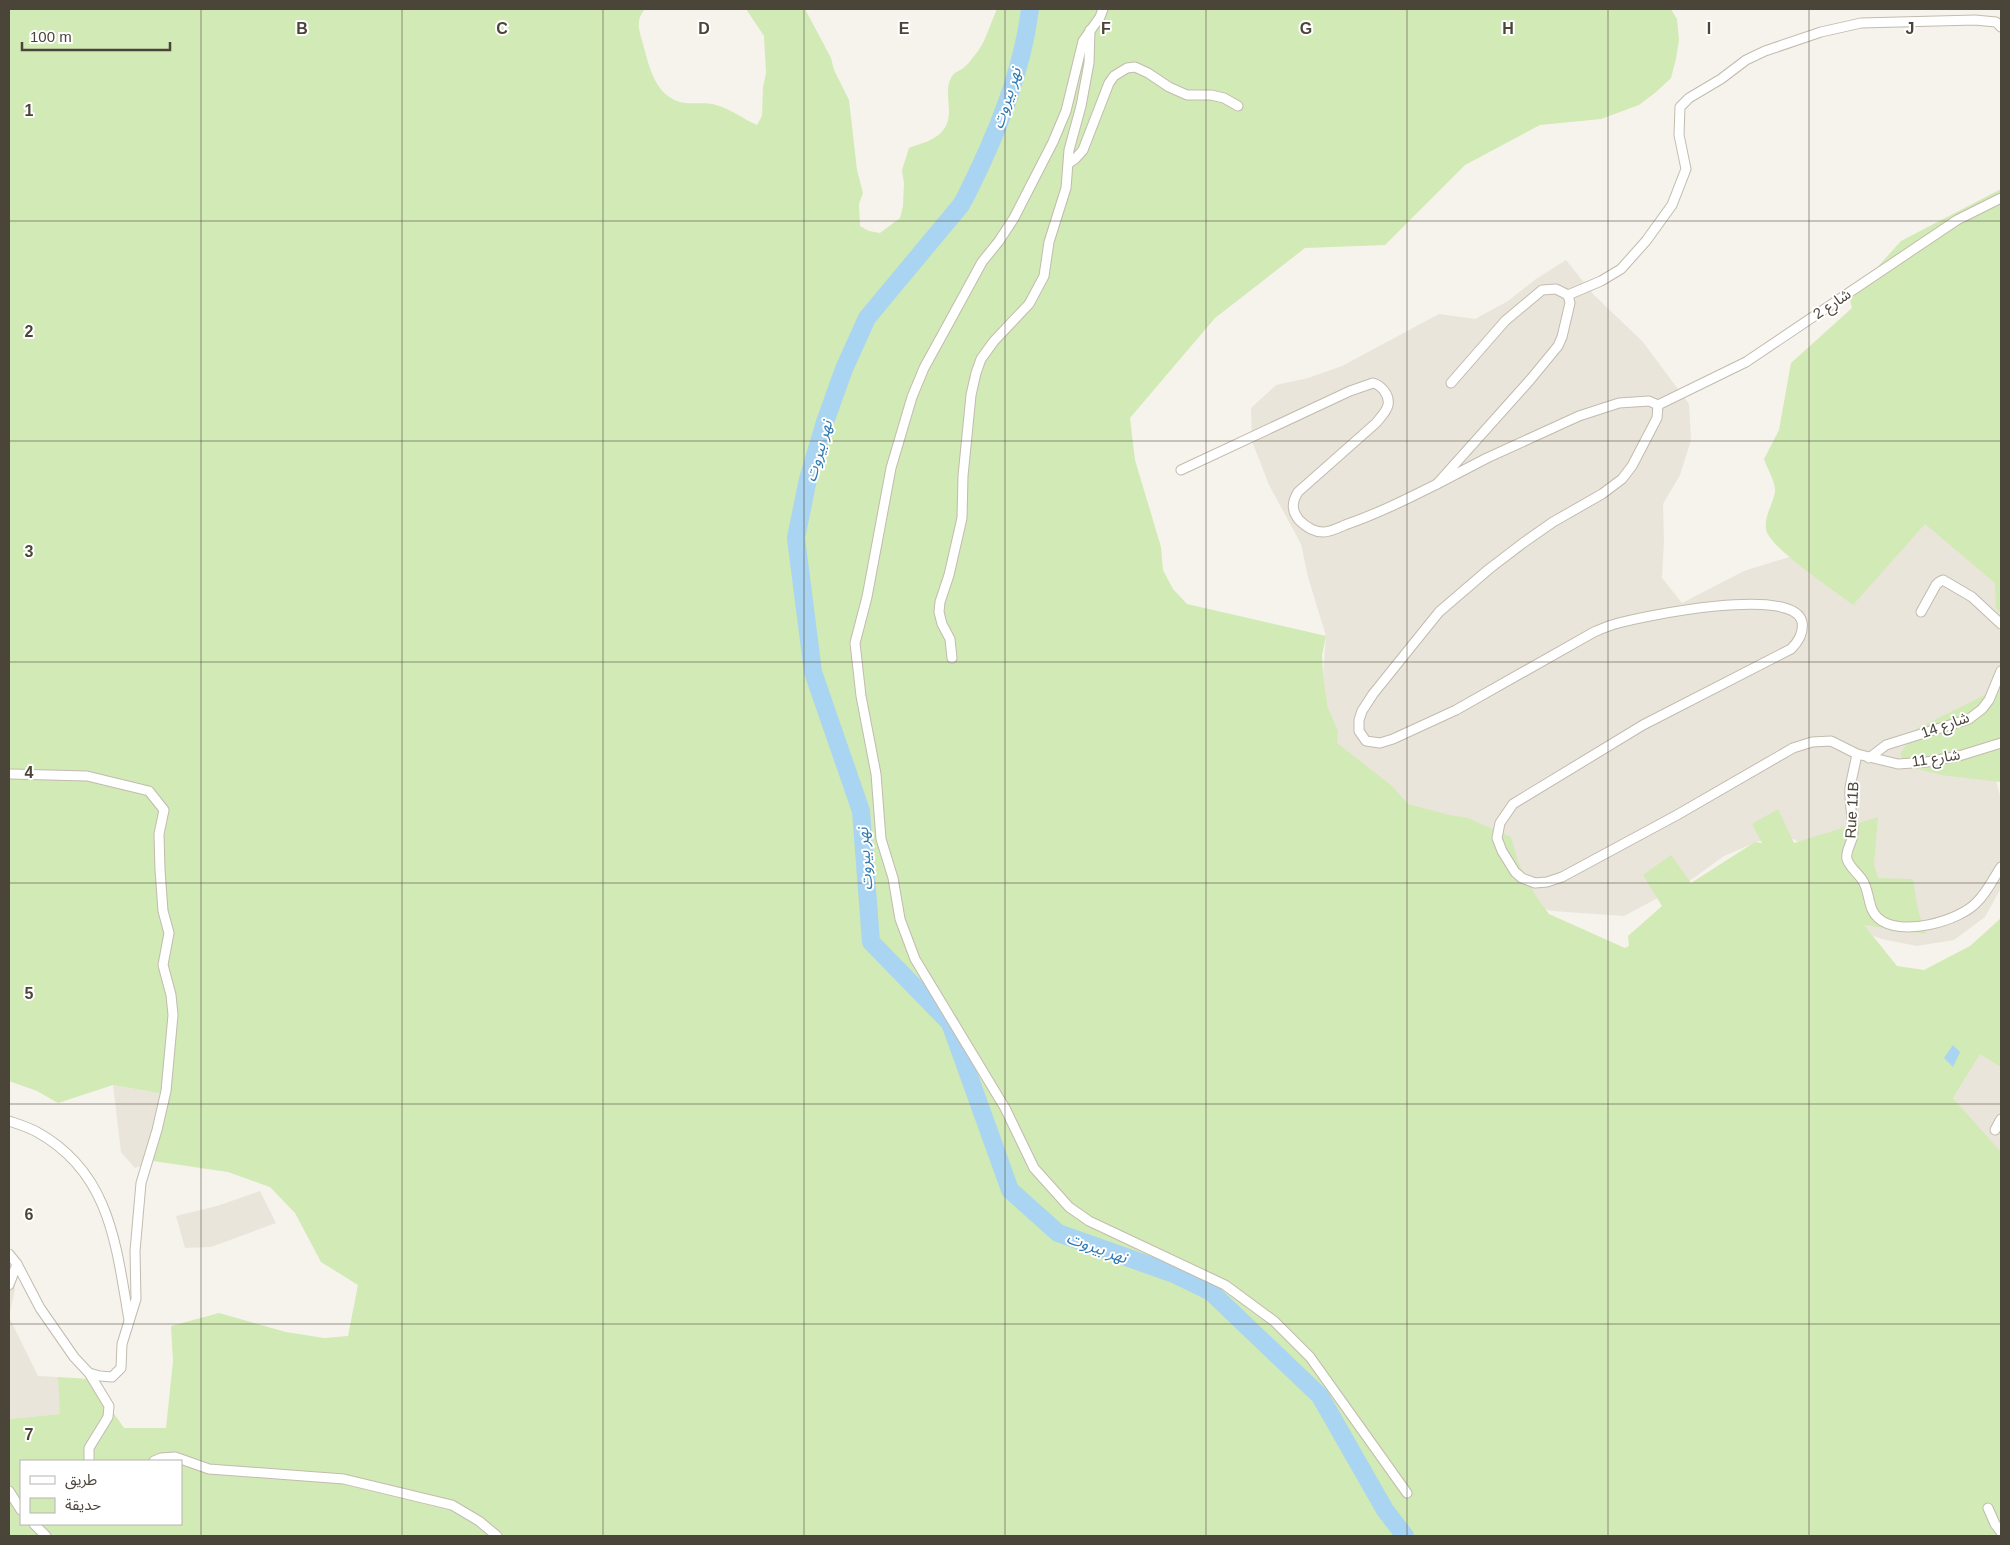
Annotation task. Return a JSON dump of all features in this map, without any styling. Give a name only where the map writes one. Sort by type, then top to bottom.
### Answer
[{"type":"street","points":[[1103,9],[1100,17],[1083,41],[1066,111],[1053,142],[1014,218],[982,262],[924,368],[912,397],[896,449],[874,551],[867,598],[855,643],[861,696],[876,774],[881,838],[893,878],[900,919],[915,959],[1005,1108],[1034,1168],[1069,1207],[1089,1221],[1225,1285],[1274,1321],[1310,1357],[1407,1493]]},
{"type":"street","points":[[1568,295],[1601,281],[1621,269],[1646,241],[1677,196],[1686,169],[1679,135],[1680,107],[1689,98],[1721,79],[1746,60],[1796,40],[1861,23],[1976,20],[1996,22],[2001,26]]},
{"type":"street","points":[[952,658],[950,639],[942,624],[939,612],[962,518],[964,467],[971,395],[976,372],[980,359],[994,341],[1029,304],[1044,276],[1049,242],[1066,188],[1069,150],[1081,106],[1089,63],[1090,30]]},
{"type":"street","points":[[1069,163],[1083,150],[1114,76],[1127,68],[1136,68],[1148,73],[1169,87],[1187,95],[1211,95],[1224,98],[1238,106]]},
{"type":"street","name":"شارع 2","points":[[1658,405],[1746,362],[1957,220],[2001,198]]},
{"type":"street","points":[[1437,484],[1558,346],[1570,303],[1568,295],[1556,289],[1542,290],[1505,321],[1451,383]]},
{"type":"street","points":[[1181,470],[1350,391],[1372,383],[1382,387],[1388,404],[1385,411],[1376,422],[1298,492],[1293,500],[1298,518],[1305,525],[1323,532],[1363,519],[1487,458],[1579,416],[1618,403],[1649,401],[1658,405]]},
{"type":"street","name":"شارع 11","points":[[1658,405],[1657,418],[1632,466],[1622,479],[1602,494],[1553,522],[1523,543],[1489,568],[1439,612],[1373,694],[1362,711],[1359,720],[1359,731],[1366,741],[1380,743],[1393,739],[1456,710],[1594,632],[1613,624],[1716,606],[1774,605],[1789,608],[1797,613],[1801,619],[1802,632],[1798,642],[1791,648],[1643,725],[1513,804],[1500,823],[1497,838],[1509,864],[1515,872],[1522,878],[1535,883],[1562,878],[1576,868],[1686,810],[1793,748],[1812,742],[1831,741],[1858,754],[1898,764],[1927,762],[1959,756],[2001,743]]},
{"type":"street","points":[[1921,612],[1936,585],[1943,580],[1972,597],[2001,624]]},
{"type":"street","name":"شارع 14","points":[[1870,758],[1886,745],[1969,719],[1990,700],[2001,670]]},
{"type":"street","name":"Rue 11B","points":[[1858,754],[1850,789],[1853,835],[1847,859],[1851,868],[1861,877],[1867,888],[1871,908],[1879,919],[1889,924],[1905,927],[1937,922],[1957,915],[1977,902],[2001,867]]},
{"type":"street","points":[[11,774],[87,776],[149,792],[164,810],[159,842],[163,911],[169,933],[163,965],[171,995],[173,1015],[166,1091],[157,1130],[141,1183],[135,1251],[136,1299],[122,1344],[122,1364],[119,1372],[109,1377],[89,1373]]},
{"type":"street","points":[[1995,1130],[2001,1119]]},
{"type":"street","points":[[9,1121],[37,1132],[67,1153],[90,1181],[107,1213],[116,1248],[129,1320]]},
{"type":"street","points":[[9,1254],[17,1264],[40,1308],[74,1357],[89,1373],[109,1406],[108,1417],[89,1448],[89,1460]]},
{"type":"street","points":[[9,1285],[17,1264]]},
{"type":"street","points":[[156,1460],[175,1457],[209,1469],[344,1479],[452,1505],[479,1521],[497,1536]]},
{"type":"street","points":[[9,1491],[20,1508]]},
{"type":"street","points":[[1988,1508],[2001,1532]]},
{"type":"street","points":[[35,1525],[46,1536]]},
{"type":"shaded area","points":[[1566,260],[1594,295],[1643,342],[1689,404],[1691,440],[1680,475],[1663,504],[1664,542],[1662,578],[1682,603],[1744,571],[1940,510],[2001,569],[2001,692],[1995,776],[2001,800],[2001,888],[1985,917],[1954,940],[1917,946],[1881,939],[1846,924],[1822,861],[1794,839],[1759,841],[1724,856],[1688,882],[1624,916],[1552,911],[1521,902],[1413,816],[1334,749],[1323,674],[1326,636],[1308,577],[1301,544],[1269,485],[1252,441],[1251,408],[1276,385],[1308,378],[1342,366],[1439,314],[1475,319],[1508,301],[1536,279]]},
{"type":"shaded area","points":[[1980,1053],[2001,1066],[2001,1153],[1953,1098]]},
{"type":"shaded area","points":[[113,1085],[164,1094],[153,1161],[135,1168],[121,1152]]},
{"type":"shaded area","points":[[260,1191],[276,1223],[211,1247],[185,1248],[176,1216],[217,1206]]},
{"type":"shaded area","points":[[9,1258],[15,1289],[9,1317]]},
{"type":"shaded area","points":[[9,1317],[38,1376],[58,1377],[61,1414],[9,1419]]},
{"type":"green space","points":[[9,9],[645,9],[640,18],[639,30],[651,72],[661,89],[675,100],[685,103],[716,105],[757,125],[762,116],[763,87],[766,73],[764,36],[746,9],[805,9],[831,58],[834,70],[849,100],[857,170],[863,193],[859,204],[860,226],[869,231],[880,233],[900,218],[903,206],[904,183],[902,170],[909,148],[934,138],[944,129],[949,114],[949,82],[954,74],[966,65],[981,47],[997,9],[1671,9],[1677,19],[1679,40],[1671,78],[1639,105],[1601,119],[1540,125],[1465,165],[1385,245],[1305,248],[1215,318],[1130,418],[1135,460],[1161,547],[1163,570],[1173,589],[1187,604],[1326,636],[1322,655],[1323,674],[1328,708],[1338,731],[1337,743],[1392,786],[1408,804],[1468,818],[1511,837],[1518,862],[1537,898],[1549,914],[1625,948],[1629,946],[1628,936],[1662,906],[1643,875],[1671,855],[1691,883],[1755,842],[1762,843],[1752,824],[1778,809],[1794,843],[1878,817],[1874,864],[1878,878],[1913,879],[1918,910],[1926,934],[1864,925],[1897,966],[1924,970],[1970,946],[2001,918],[2001,1067],[1980,1054],[1953,1098],[2001,1152],[2001,1536],[9,1536],[9,1419],[60,1414],[58,1377],[90,1379],[124,1428],[166,1428],[173,1361],[171,1326],[219,1313],[286,1332],[324,1338],[348,1336],[358,1285],[321,1262],[295,1213],[270,1187],[228,1172],[153,1161],[164,1094],[113,1085],[58,1103],[37,1091],[9,1081]]},
{"type":"green space","points":[[2001,189],[2001,613],[1996,608],[1995,583],[1925,524],[1853,605],[1790,558],[1778,547],[1766,529],[1766,519],[1774,497],[1775,488],[1764,459],[1779,430],[1791,363],[1852,308],[1850,300],[1901,241]]},
{"type":"green space","points":[[2001,687],[2001,782],[1941,775],[1907,766],[1900,754],[1918,728]]},
{"type":"water","points":[[1953,1045],[1960,1052],[1953,1067],[1944,1058]]},
{"type":"waterway","name":"نهر بيروت","points":[[1030,9],[1021,57],[1006,105],[966,196],[961,205],[867,318],[844,369],[825,422],[808,479],[796,538],[813,672],[861,811],[871,942],[950,1023],[1010,1190],[1058,1233],[1174,1274],[1211,1292],[1320,1396],[1385,1510],[1405,1536]]}]
